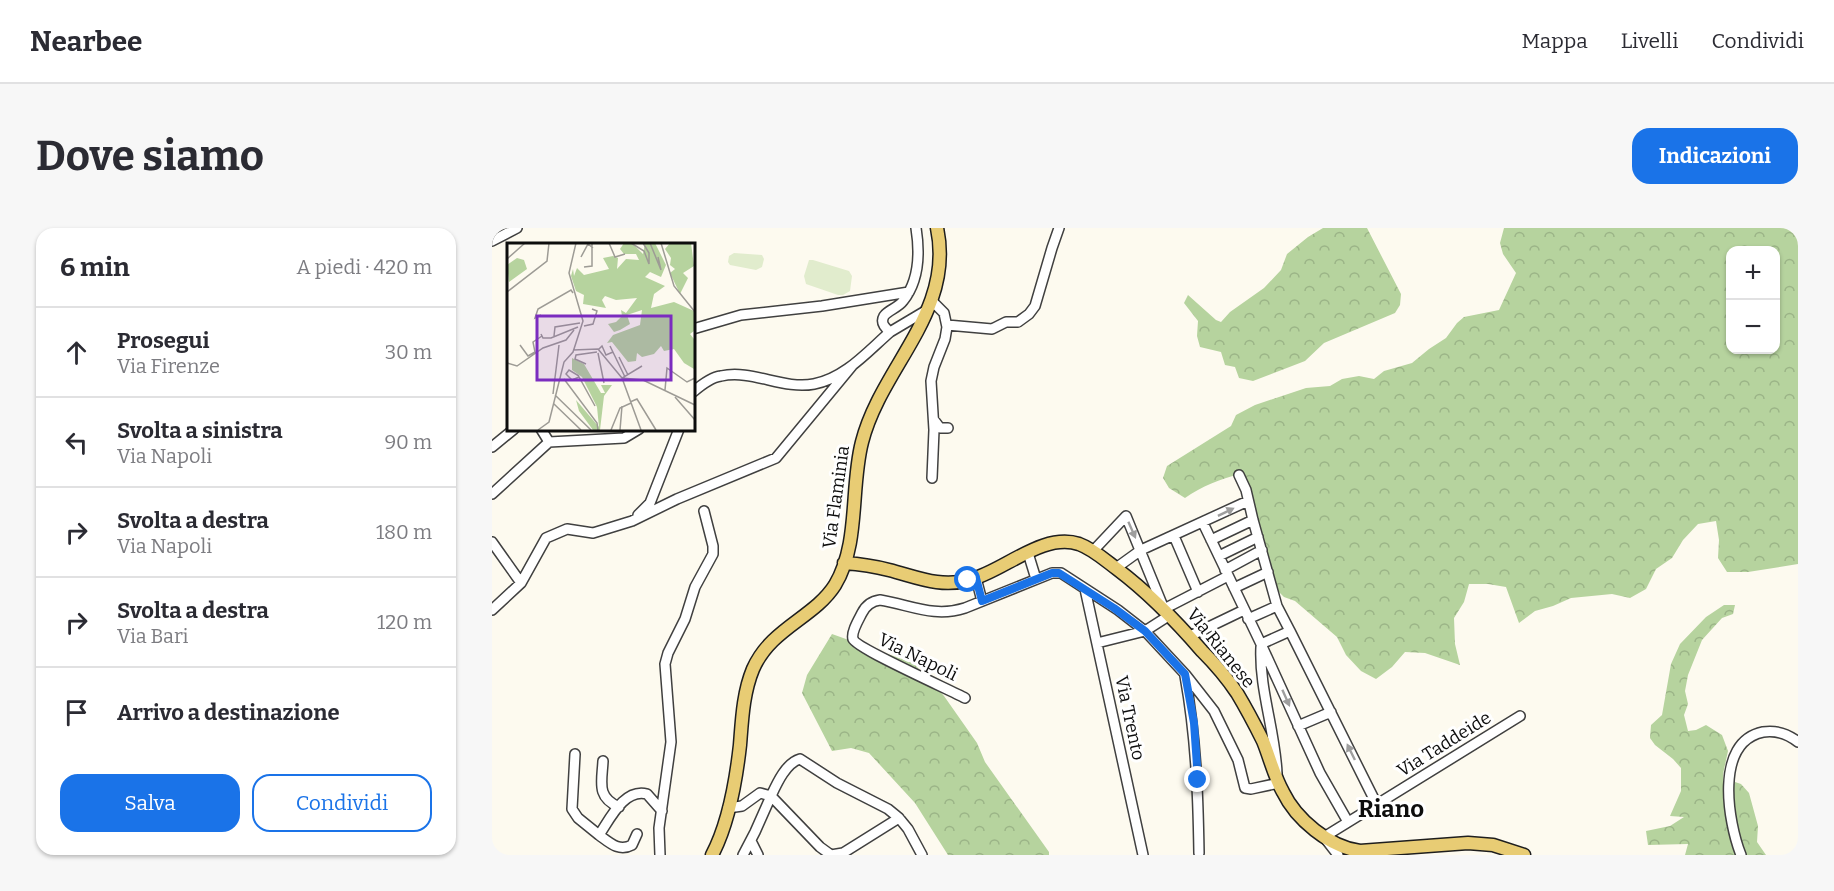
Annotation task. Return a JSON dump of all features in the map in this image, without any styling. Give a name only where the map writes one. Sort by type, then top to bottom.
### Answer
[{"type":"main road","name":"Via Flaminia","points":[[712,855],[721,835],[728,808],[737,767],[745,697],[755,665],[774,639],[829,592],[844,563],[850,541],[858,463],[867,426],[931,304],[940,266],[937,228]]},
{"type":"main road","name":"Via Rianese","points":[[844,563],[881,568],[934,583],[953,583],[976,578],[1049,544],[1076,543],[1093,551],[1116,568],[1167,612],[1225,677],[1263,741],[1285,797],[1295,810],[1324,837],[1345,848],[1360,851],[1472,843],[1492,845],[1524,855]]},
{"type":"street","points":[[492,241],[517,228]]},
{"type":"street","points":[[890,332],[883,324],[884,316],[899,305],[909,292],[915,275],[918,259],[916,228]]},
{"type":"street","points":[[947,325],[992,329],[1006,321],[1018,321],[1029,314],[1035,306],[1059,228]]},
{"type":"street","points":[[694,329],[741,315],[822,306],[909,292]]},
{"type":"street","points":[[492,610],[521,583],[546,538],[567,528],[593,533],[632,521],[677,499],[776,458],[852,366],[890,332],[931,304],[944,313],[947,325],[945,339],[932,376],[934,430],[932,478]]},
{"type":"street","points":[[694,392],[720,376],[747,376],[802,385],[827,380],[852,366]]},
{"type":"street","points":[[933,418],[940,428],[948,428]]},
{"type":"street","points":[[492,447],[513,430]]},
{"type":"street","points":[[542,430],[549,442]]},
{"type":"street","points":[[492,494],[549,442],[624,438],[637,430]]},
{"type":"street","points":[[632,521],[650,503],[679,430]]},
{"type":"street","points":[[1239,475],[1246,490],[1277,606],[1377,805]]},
{"type":"street","points":[[1116,568],[1141,550],[1248,501]]},
{"type":"street","points":[[660,855],[659,835],[671,742],[665,661],[685,620],[695,587],[712,556],[713,546],[704,511]]},
{"type":"street","points":[[1093,551],[1126,516],[1167,612]]},
{"type":"street","points":[[1211,540],[1253,520]]},
{"type":"street","points":[[1203,523],[1262,644],[1320,773],[1348,822]]},
{"type":"street","points":[[1174,536],[1198,592]]},
{"type":"street","points":[[1218,556],[1258,537]]},
{"type":"street","points":[[492,542],[521,583]]},
{"type":"street","points":[[1097,643],[1145,631],[1167,612],[1262,550]]},
{"type":"street","points":[[1028,553],[1036,579]]},
{"type":"street","name":"Via Napoli","points":[[965,698],[855,643],[853,636],[862,612],[874,601],[942,613],[961,610],[1057,572],[1114,608],[1145,631],[1185,674],[1214,711],[1238,760],[1245,788],[1251,789],[1278,782]]},
{"type":"street","points":[[1234,588],[1268,572]]},
{"type":"street","points":[[976,578],[982,601]]},
{"type":"street","name":"Via Trento","points":[[1085,589],[1143,855]]},
{"type":"street","points":[[1190,636],[1277,606]]},
{"type":"street","points":[[1262,644],[1290,631]]},
{"type":"street","points":[[1262,644],[1262,679],[1275,749],[1278,782]]},
{"type":"street","points":[[1185,674],[1195,733],[1199,853]]},
{"type":"street","points":[[1298,726],[1331,712]]},
{"type":"street","name":"Via Taddeide","points":[[1324,837],[1520,716]]},
{"type":"street","points":[[1741,855],[1734,831],[1729,793],[1731,764],[1734,757],[1749,739],[1762,733],[1780,733],[1798,742]]},
{"type":"street","points":[[575,754],[572,809],[578,818],[613,846],[624,848],[632,845],[638,834]]},
{"type":"street","points":[[743,855],[781,776],[798,759],[837,783],[884,806],[908,829],[922,855]]},
{"type":"street","points":[[603,760],[602,792],[609,802],[619,807]]},
{"type":"street","points":[[599,835],[630,796],[644,793],[662,811]]},
{"type":"street","points":[[728,808],[741,806],[760,793],[771,796],[822,849],[831,855],[846,852],[899,818]]},
{"type":"street","points":[[1324,837],[1338,855]]},
{"type":"street","points":[[751,842],[758,855]]},
{"type":"green space","points":[[1323,228],[1367,228],[1401,294],[1400,305],[1395,313],[1324,343],[1305,361],[1253,381],[1239,378],[1235,367],[1225,365],[1221,352],[1200,347],[1197,336],[1198,321],[1184,303],[1188,295],[1221,322],[1230,312],[1264,288],[1281,270],[1287,254]]},
{"type":"green space","points":[[1504,228],[1798,228],[1798,564],[1748,572],[1727,572],[1718,558],[1719,540],[1716,521],[1698,524],[1683,540],[1672,558],[1656,569],[1646,589],[1630,598],[1612,594],[1571,598],[1535,611],[1519,623],[1506,587],[1469,584],[1464,602],[1454,618],[1455,644],[1460,665],[1425,653],[1405,652],[1392,667],[1376,679],[1361,671],[1346,655],[1337,637],[1295,601],[1284,597],[1275,588],[1240,474],[1211,483],[1185,498],[1169,488],[1163,478],[1167,466],[1231,426],[1236,415],[1255,405],[1306,388],[1330,386],[1342,379],[1359,376],[1374,379],[1384,371],[1412,363],[1446,338],[1464,317],[1499,310],[1516,273],[1503,254],[1500,243]]},
{"type":"green space","points":[[734,253],[762,255],[764,259],[762,267],[756,270],[730,265],[729,256]]},
{"type":"green space","points":[[809,260],[849,271],[852,276],[850,291],[838,295],[806,284],[804,276]]},
{"type":"green space","points":[[1724,605],[1735,605],[1733,614],[1722,618],[1702,640],[1688,675],[1685,691],[1688,704],[1684,715],[1688,731],[1706,725],[1722,735],[1728,751],[1723,774],[1731,843],[1736,855],[1685,855],[1688,844],[1648,845],[1646,831],[1670,826],[1684,817],[1670,816],[1681,791],[1681,768],[1650,738],[1651,725],[1662,715],[1671,664],[1680,644],[1706,617]]},
{"type":"green space","points":[[832,634],[913,663],[929,679],[977,743],[985,762],[1049,855],[948,855],[915,803],[869,753],[851,748],[832,751],[802,693],[807,675]]},
{"type":"green space","points":[[1735,782],[1741,784],[1749,793],[1758,826],[1757,842],[1766,855],[1745,855],[1734,807]]},
{"type":"district","name":"Riano","points":[[1391,809]]},
{"type":"route","points":[[968,580],[976,578],[982,601],[1054,572],[1059,573],[1145,631],[1185,674],[1194,723],[1198,780]]}]
